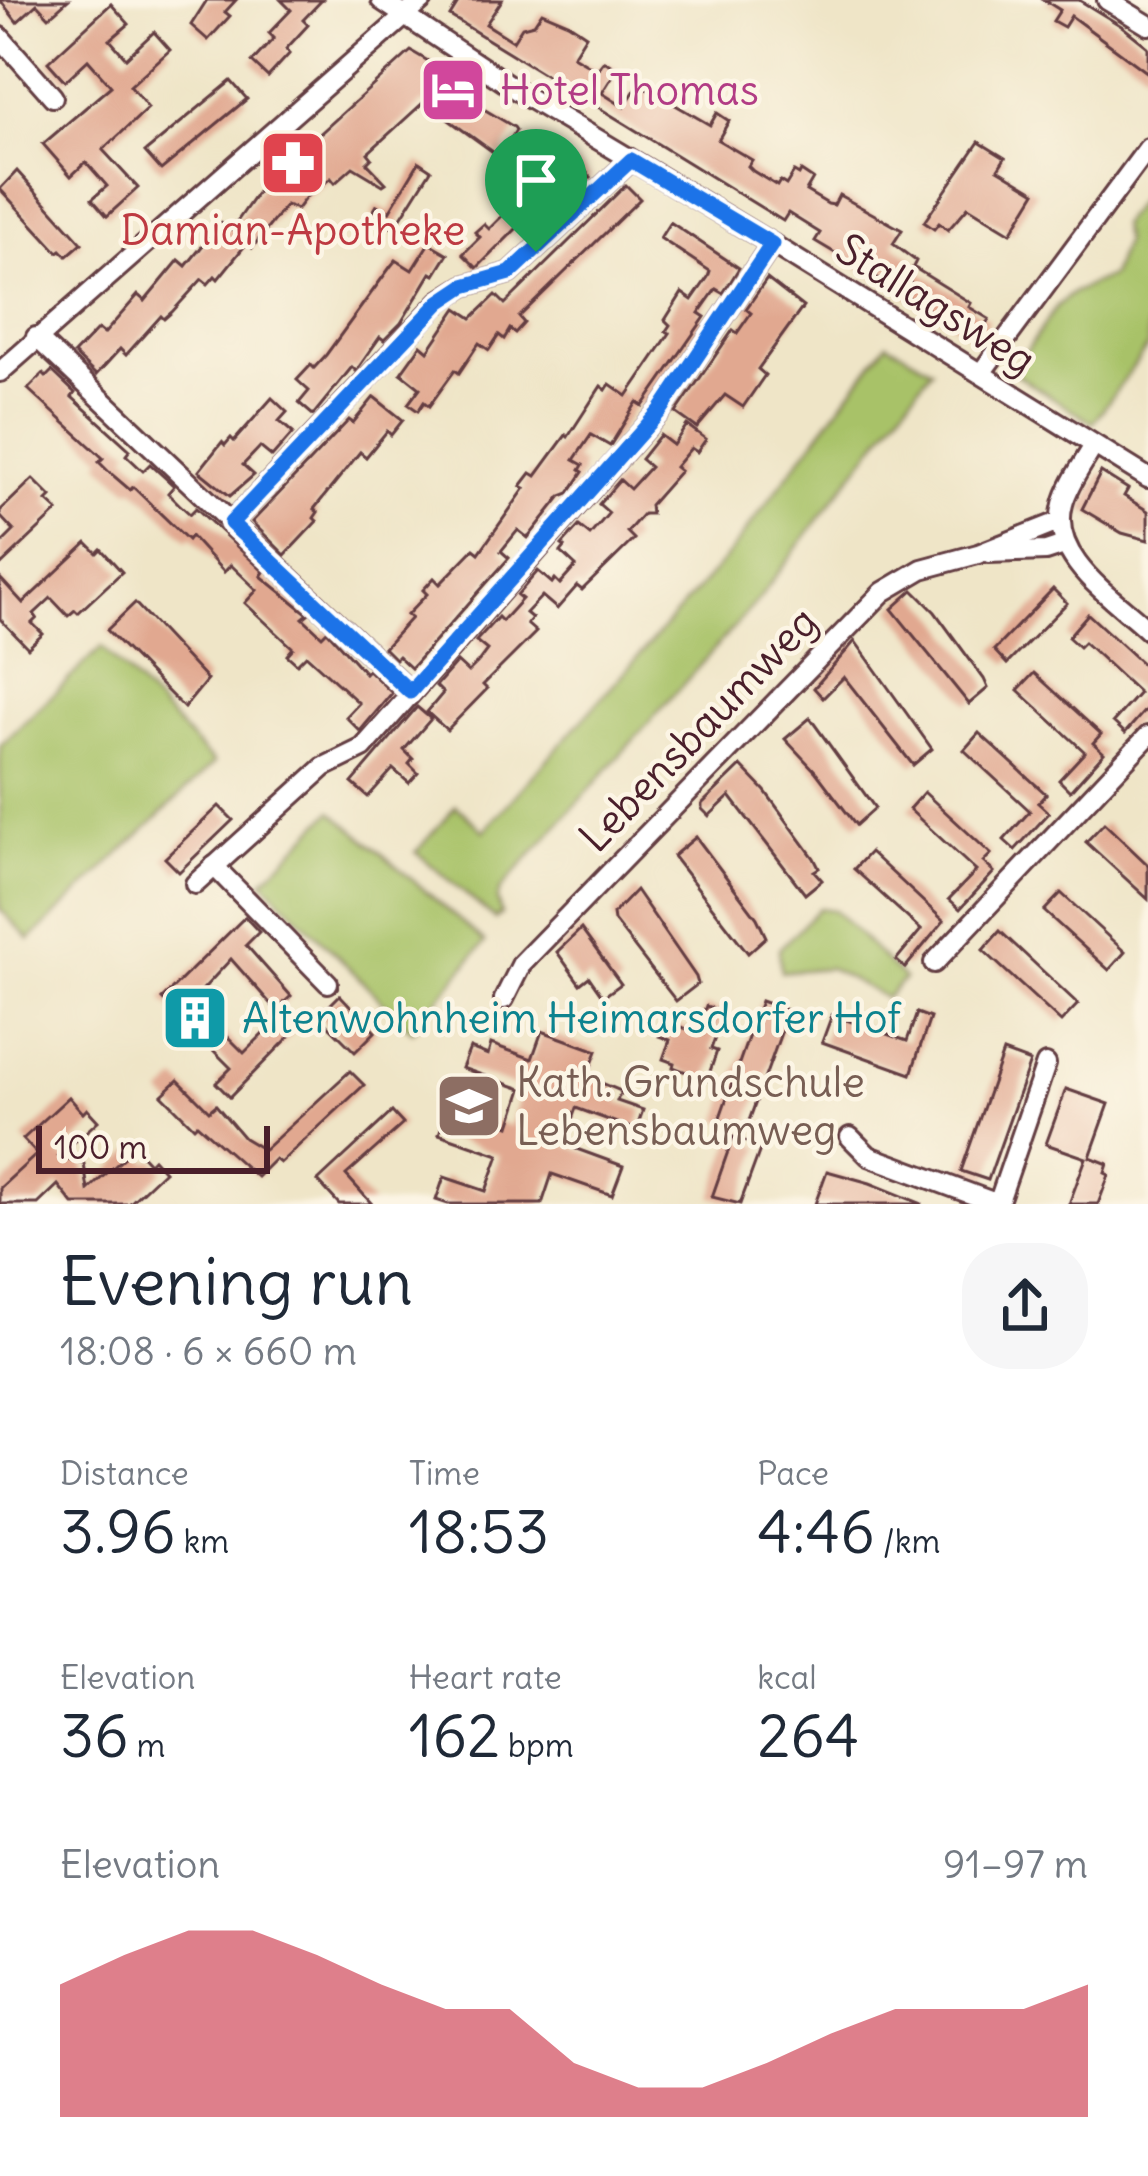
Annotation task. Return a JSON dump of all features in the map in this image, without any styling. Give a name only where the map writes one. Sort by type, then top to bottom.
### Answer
[{"type":"street","name":"Stallagsweg","points":[[381,0],[1148,478]]},
{"type":"street","points":[[0,372],[423,0]]},
{"type":"street","points":[[1107,0],[1148,25]]},
{"type":"street","points":[[0,37],[53,97]]},
{"type":"street","points":[[981,373],[1148,148]]},
{"type":"street","points":[[231,523],[440,302],[464,286],[510,273],[631,160]]},
{"type":"street","points":[[195,884],[324,767],[363,748],[661,410],[772,244]]},
{"type":"street","points":[[36,337],[410,692]]},
{"type":"street","points":[[1094,445],[1063,501],[1064,545],[1148,630]]},
{"type":"street","name":"Lebensbaumweg","points":[[504,999],[522,963],[883,592],[922,569],[978,554],[1061,521]]},
{"type":"street","name":"Lebensbaumweg","points":[[978,554],[1046,551],[1064,545]]},
{"type":"street","points":[[934,963],[1148,736]]},
{"type":"street","points":[[214,866],[328,983]]},
{"type":"street","points":[[850,1137],[868,1156],[995,1204],[1046,1064]]},
{"type":"green space","points":[[1148,188],[1148,346],[1093,423],[1012,372],[1057,306],[1074,292],[1111,276],[1124,242],[1120,225]]},
{"type":"green space","points":[[887,343],[932,369],[758,600],[500,890],[501,914],[495,919],[416,852],[456,806],[484,831],[729,554]]},
{"type":"green space","points":[[102,647],[214,763],[30,940],[0,909],[0,746]]},
{"type":"green space","points":[[332,811],[485,942],[412,1031],[263,881]]},
{"type":"green space","points":[[819,908],[834,910],[904,979],[886,998],[829,968],[781,972],[779,949]]},
{"type":"building","points":[[0,0],[68,0],[49,17],[37,4],[17,22]]},
{"type":"building","points":[[207,0],[236,0],[225,12],[230,16],[208,40],[191,25]]},
{"type":"building","points":[[281,0],[322,0],[303,20],[308,25],[286,49],[290,53],[268,77],[252,62],[274,38],[269,33],[291,10]]},
{"type":"building","points":[[460,0],[502,0],[486,24],[513,41],[542,12],[568,23],[586,35],[573,56],[597,70],[604,61],[617,69],[602,93],[624,107],[639,84],[710,125],[717,113],[729,121],[718,140],[752,160],[748,166],[753,171],[777,186],[780,181],[786,185],[794,172],[799,175],[801,171],[813,179],[806,191],[828,204],[834,205],[839,195],[902,230],[893,244],[916,261],[913,267],[989,319],[977,339],[903,294],[911,283],[890,269],[882,281],[815,241],[820,233],[788,213],[783,221],[450,16]]},
{"type":"building","points":[[1044,0],[1079,0],[1123,27],[1148,47],[1148,73],[1071,16],[1064,27],[1053,21],[1060,10]]},
{"type":"building","points":[[111,4],[129,24],[110,40],[126,58],[154,32],[170,50],[130,86],[148,108],[103,150],[138,188],[107,216],[92,199],[107,186],[86,162],[71,176],[43,144],[111,86],[88,60],[65,81],[48,62]]},
{"type":"building","points":[[411,51],[484,96],[477,105],[514,127],[500,157],[424,102],[368,153],[372,158],[367,163],[386,183],[353,167],[335,183],[331,178],[297,209],[286,205],[252,248],[247,243],[218,279],[215,276],[208,284],[202,279],[126,355],[120,349],[96,375],[74,354],[98,329],[104,334],[138,295],[145,301],[179,260],[186,266],[221,223],[231,230],[262,186],[267,190],[280,170]]},
{"type":"building","points":[[231,81],[247,99],[161,170],[145,152]]},
{"type":"building","points":[[979,142],[1005,158],[998,169],[1036,192],[1011,233],[968,207],[948,230],[939,223],[934,229],[924,222]]},
{"type":"building","points":[[419,162],[431,170],[394,229],[371,215],[377,205],[389,212]]},
{"type":"building","points":[[577,163],[591,177],[547,220],[534,206]]},
{"type":"building","points":[[17,171],[82,243],[67,256],[0,189]]},
{"type":"building","points":[[626,185],[640,199],[519,317],[524,323],[515,333],[510,329],[504,339],[499,335],[489,350],[479,343],[429,406],[424,402],[418,411],[408,404],[420,388],[401,373],[421,345],[428,351],[457,308],[472,318],[496,295],[505,304]]},
{"type":"building","points":[[506,212],[520,225],[477,268],[463,254],[480,237],[475,232],[484,224],[489,229]]},
{"type":"building","points":[[670,222],[739,268],[731,281],[723,293],[716,289],[699,313],[705,317],[643,406],[637,402],[610,446],[591,435],[574,460],[583,465],[583,472],[569,493],[561,496],[528,538],[518,530],[501,551],[509,558],[411,668],[398,656],[395,659],[384,648],[411,618],[407,615],[427,594],[423,590],[434,578],[440,584],[474,549],[479,553],[525,488],[521,486],[531,473],[536,476],[568,437],[601,386],[606,390],[610,384],[627,396],[670,333],[665,320],[682,293],[692,300],[708,277],[710,271],[660,238]]},
{"type":"building","points":[[429,243],[448,254],[435,275],[431,273],[401,323],[384,340],[380,337],[356,371],[352,367],[313,415],[299,403],[309,391],[297,380],[326,355],[396,260],[412,270]]},
{"type":"building","points":[[767,279],[803,307],[758,369],[765,375],[743,407],[725,395],[697,428],[676,413],[733,330],[737,333],[751,313],[746,309]]},
{"type":"building","points":[[52,371],[75,393],[72,397],[130,450],[126,455],[143,471],[150,464],[174,486],[168,493],[179,504],[190,514],[196,508],[264,572],[261,576],[308,614],[303,618],[322,636],[327,631],[365,673],[368,670],[392,693],[360,731],[346,717],[359,703],[306,655],[297,664],[287,655],[293,648],[245,603],[257,590],[231,565],[224,572],[191,536],[188,540],[133,487],[130,490],[109,472],[99,462],[103,458],[28,389]]},
{"type":"building","points":[[374,397],[403,420],[366,457],[360,452],[314,509],[317,521],[285,555],[252,522]]},
{"type":"building","points":[[272,398],[287,412],[279,421],[293,433],[272,457],[260,447],[243,465],[254,475],[230,496],[199,471],[222,442],[234,441]]},
{"type":"building","points":[[687,425],[706,439],[697,452],[691,448],[675,467],[680,471],[650,505],[651,514],[643,514],[627,532],[634,539],[557,609],[542,596],[526,613],[532,618],[527,624],[536,632],[483,685],[487,689],[447,730],[427,712],[443,693],[436,686],[457,662],[468,672],[478,662],[487,650],[476,641],[522,599],[517,595],[538,571],[560,584],[576,566],[561,552],[562,545],[579,526],[590,535],[609,513],[599,504],[620,480],[630,489],[650,467],[641,459],[660,435],[673,445]]},
{"type":"building","points":[[1101,472],[1128,489],[1124,496],[1148,511],[1148,540],[1122,533],[1082,509]]},
{"type":"building","points":[[33,479],[58,511],[0,566],[0,545],[14,531],[0,511]]},
{"type":"building","points":[[87,543],[97,553],[101,549],[122,572],[78,613],[75,610],[68,616],[51,598],[34,614],[37,618],[32,623],[43,634],[28,648],[0,619],[0,578],[23,603]]},
{"type":"building","points":[[1053,589],[1067,603],[1007,664],[994,650]]},
{"type":"building","points":[[913,590],[984,679],[988,688],[969,704],[892,609]]},
{"type":"building","points":[[135,603],[207,680],[184,708],[107,630]]},
{"type":"building","points":[[1088,614],[1148,669],[1148,707],[1125,733],[1113,722],[1139,693],[1084,642],[1079,647],[1068,637]]},
{"type":"building","points":[[855,641],[932,749],[913,765],[844,677],[823,698],[814,688]]},
{"type":"building","points":[[1034,673],[1101,734],[1093,743],[1104,753],[1070,791],[1059,780],[1085,752],[1018,690]]},
{"type":"building","points":[[417,707],[431,719],[404,750],[418,773],[409,783],[393,769],[368,797],[352,783]]},
{"type":"building","points":[[810,718],[875,808],[856,825],[785,739]]},
{"type":"building","points":[[979,733],[1046,794],[1038,803],[1049,813],[1015,850],[1004,840],[1030,811],[964,750]]},
{"type":"building","points":[[741,766],[765,791],[819,868],[814,871],[822,880],[805,894],[730,796],[709,816],[702,809]]},
{"type":"building","points":[[924,792],[991,854],[983,862],[994,872],[960,909],[949,899],[976,871],[909,809]]},
{"type":"building","points":[[219,806],[233,820],[179,872],[165,858]]},
{"type":"building","points":[[1104,823],[1148,865],[1148,899],[1086,842]]},
{"type":"building","points":[[696,837],[766,937],[748,953],[673,856]]},
{"type":"building","points":[[870,852],[944,921],[905,968],[896,960],[921,930],[854,869]]},
{"type":"building","points":[[636,890],[696,977],[698,984],[676,1001],[614,921],[613,914]]},
{"type":"building","points":[[1061,893],[1125,952],[1109,970],[1044,911]]},
{"type":"building","points":[[245,917],[259,932],[246,945],[291,996],[276,1010],[231,959],[192,1001],[244,1053],[281,1016],[295,1031],[230,1097],[216,1083],[231,1068],[162,999]]},
{"type":"building","points":[[581,929],[621,984],[603,997],[589,977],[580,984],[557,952]]},
{"type":"building","points":[[1000,931],[1078,1004],[1061,1022],[983,950]]},
{"type":"building","points":[[340,995],[375,1032],[355,1052],[319,1016]]},
{"type":"building","points":[[761,1001],[789,1011],[746,1129],[719,1120]]},
{"type":"building","points":[[706,1006],[724,1012],[711,1049],[717,1051],[707,1080],[663,1059],[670,1040],[659,1036],[664,1022],[701,1033],[698,1029]]},
{"type":"building","points":[[917,1013],[930,1018],[911,1074],[822,1042],[832,1015],[907,1041]]},
{"type":"building","points":[[542,1031],[597,1051],[587,1077],[621,1091],[617,1101],[643,1110],[636,1130],[576,1108],[563,1144],[623,1166],[612,1195],[552,1174],[542,1204],[436,1200],[444,1177],[486,1191],[499,1155],[439,1134],[449,1104],[510,1126],[522,1089],[462,1068],[470,1048],[488,1055],[491,1044],[532,1059]]},
{"type":"building","points":[[1003,1052],[1030,1062],[988,1180],[961,1171]]},
{"type":"building","points":[[350,1071],[364,1085],[280,1163],[275,1159],[257,1177],[162,1095],[178,1080],[209,1111],[216,1105],[244,1138],[264,1150]]},
{"type":"building","points":[[1066,1089],[1109,1104],[1090,1157],[1108,1164],[1105,1173],[1109,1175],[1098,1204],[1069,1204],[1086,1158],[1046,1144]]},
{"type":"building","points":[[69,1097],[98,1121],[59,1156],[84,1164],[88,1190],[135,1148],[164,1171],[129,1204],[73,1204],[58,1185],[38,1204],[0,1204],[0,1188],[37,1154],[23,1139]]},
{"type":"building","points":[[392,1112],[403,1124],[346,1175],[372,1204],[339,1204],[318,1181]]},
{"type":"building","points":[[733,1137],[761,1147],[740,1204],[712,1197]]},
{"type":"building","points":[[827,1171],[870,1183],[922,1204],[815,1204]]},
{"type":"place","name":"Hotel Thomas","points":[[453,90]]},
{"type":"place","name":"Damian-Apotheke","points":[[293,163]]},
{"type":"place","name":"Altenwohnheim Heimarsdorfer Hof","points":[[195,1018]]},
{"type":"place","name":"Kath. Grundschule Lebensbaumweg","points":[[469,1106]]},
{"type":"route","points":[[631,160],[772,244],[661,410],[410,692],[231,523],[440,302],[464,286],[510,273],[536,252],[631,160]]}]
